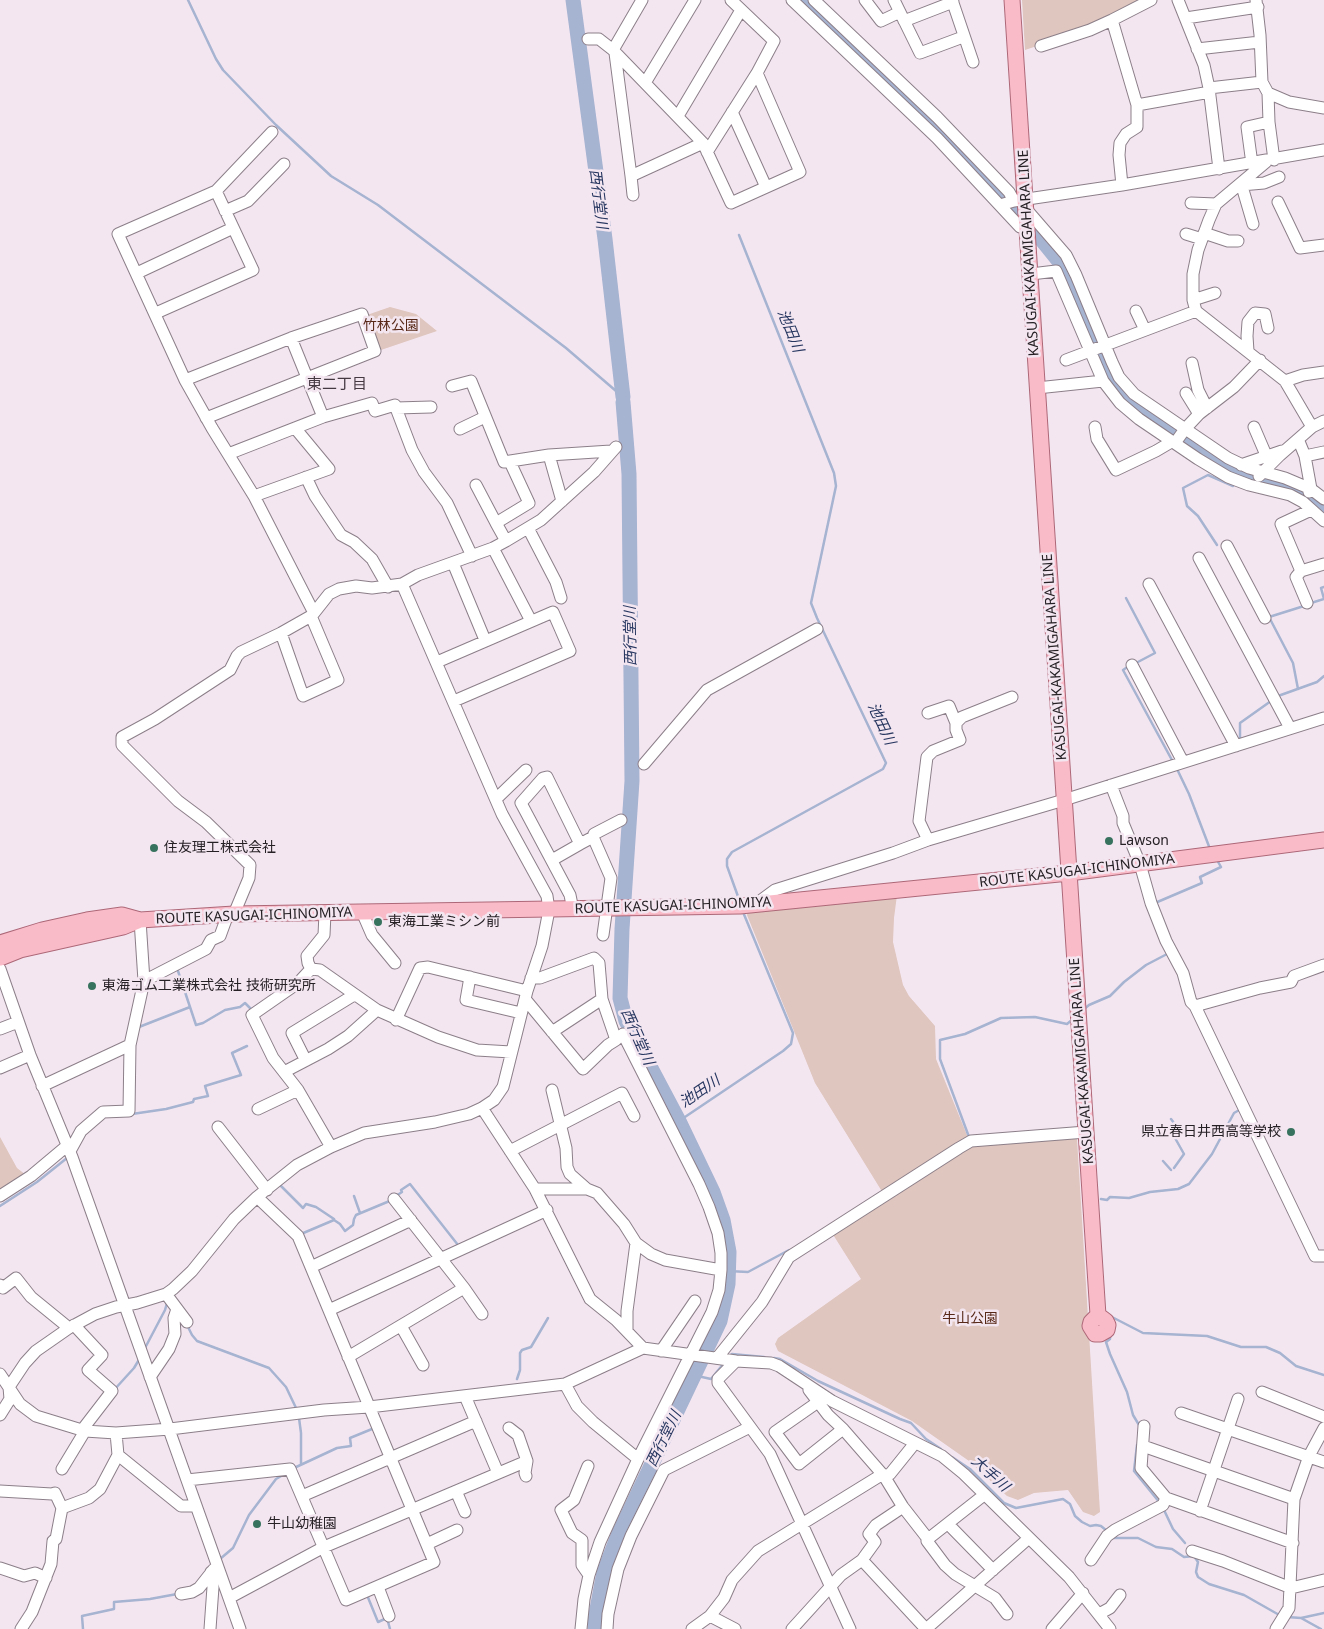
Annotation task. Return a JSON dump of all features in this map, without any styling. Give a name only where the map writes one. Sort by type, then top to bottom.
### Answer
[{"type":"main road","name":"KASUGAI-KAKAMIGAHARA LINE","points":[[1012,0],[1024,214],[1031,274],[1098,1315]]},
{"type":"main road","name":"ROUTE KASUGAI-ICHINOMIYA","points":[[0,958],[20,950],[123,927],[140,920],[231,914],[573,910],[748,905],[1069,873],[1324,840]]},
{"type":"main road","name":"ROUTE KASUGAI-ICHINOMIYA","points":[[0,943],[42,930],[87,920],[122,915],[140,920]]},
{"type":"street","points":[[633,195],[614,52],[642,0]]},
{"type":"street","points":[[645,83],[695,0]]},
{"type":"street","points":[[631,176],[705,148],[732,112],[757,72],[774,41],[731,0]]},
{"type":"street","points":[[792,0],[937,138],[1000,205],[1024,214],[1122,186],[1324,150]]},
{"type":"street","points":[[814,0],[937,117],[1009,192],[1024,214],[1066,255],[1099,347],[1103,381],[1120,404],[1138,419],[1228,458],[1241,465],[1257,478],[1290,496],[1324,499]]},
{"type":"street","points":[[865,0],[881,21],[902,17],[952,1],[973,62]]},
{"type":"street","points":[[894,0],[920,53],[963,37]]},
{"type":"street","points":[[1041,46],[1112,20],[1150,0]]},
{"type":"street","points":[[1178,0],[1186,18],[1210,90],[1219,169]]},
{"type":"street","points":[[1186,18],[1257,4],[1262,82],[1268,93],[1270,161]]},
{"type":"street","points":[[678,116],[741,10]]},
{"type":"street","points":[[1112,20],[1137,105],[1137,128],[1126,134],[1120,143],[1119,155],[1122,186]]},
{"type":"street","points":[[588,39],[598,38],[678,116],[705,148],[731,203],[800,172],[757,72]]},
{"type":"street","points":[[1197,49],[1260,42]]},
{"type":"street","points":[[1137,105],[1210,90],[1262,82]]},
{"type":"street","points":[[1268,93],[1289,102],[1324,108]]},
{"type":"street","points":[[732,112],[766,187]]},
{"type":"street","points":[[1252,164],[1247,127],[1269,122]]},
{"type":"street","points":[[272,132],[216,191],[118,234],[156,313],[185,380],[254,496],[312,614],[338,680],[303,696],[281,632]]},
{"type":"street","points":[[1270,161],[1216,204],[1203,236],[1193,274],[1194,305],[1285,381],[1312,427]]},
{"type":"street","points":[[225,211],[248,201],[284,164]]},
{"type":"street","points":[[1241,184],[1264,183],[1279,178]]},
{"type":"street","points":[[1241,184],[1253,224]]},
{"type":"street","points":[[156,313],[253,270],[216,191]]},
{"type":"street","points":[[1278,202],[1300,248],[1324,245]]},
{"type":"street","points":[[1191,203],[1216,204]]},
{"type":"street","points":[[1000,205],[1024,214]]},
{"type":"street","points":[[137,273],[233,228]]},
{"type":"street","points":[[1186,234],[1238,241]]},
{"type":"street","points":[[1031,274],[1056,271],[1099,347],[1119,377],[1179,437],[1198,459],[1228,477],[1257,478],[1308,498]]},
{"type":"street","points":[[1066,360],[1145,330],[1215,293]]},
{"type":"street","points":[[1136,311],[1145,330]]},
{"type":"street","points":[[1248,351],[1248,322],[1255,313],[1264,314],[1268,328]]},
{"type":"street","points":[[185,380],[291,338],[362,314],[376,351],[206,418]]},
{"type":"street","points":[[291,338],[324,417]]},
{"type":"street","points":[[1095,427],[1097,439],[1116,470],[1156,451],[1179,437],[1203,411],[1234,387],[1260,360]]},
{"type":"street","points":[[1192,363],[1203,411]]},
{"type":"street","points":[[1285,381],[1303,375],[1324,372]]},
{"type":"street","points":[[144,981],[206,949],[211,940],[220,936],[249,878],[250,865],[206,822],[178,801],[122,745],[122,737],[155,719],[230,670],[241,652],[312,614],[329,594],[339,589],[356,586],[372,588],[402,584],[418,575],[493,548],[542,520],[594,472],[613,449],[549,455],[504,462],[471,381],[452,386]]},
{"type":"street","points":[[1037,388],[1103,381]]},
{"type":"street","points":[[1186,393],[1203,411]]},
{"type":"street","points":[[228,454],[324,417],[372,403],[375,411],[395,405],[396,408],[431,407]]},
{"type":"street","points":[[396,408],[412,450],[424,472],[447,503],[472,556]]},
{"type":"street","points":[[460,429],[485,417]]},
{"type":"street","points":[[1257,478],[1312,427],[1324,421]]},
{"type":"street","points":[[1254,427],[1266,455]]},
{"type":"street","points":[[254,496],[329,469],[295,428]]},
{"type":"street","points":[[1298,439],[1305,456],[1308,498],[1324,521]]},
{"type":"street","points":[[1241,465],[1266,455],[1284,451]]},
{"type":"street","points":[[1305,456],[1324,452]]},
{"type":"street","points":[[549,455],[562,501]]},
{"type":"street","points":[[496,523],[529,503],[510,462]]},
{"type":"street","points":[[306,477],[315,496],[341,535],[354,542],[372,560],[388,587]]},
{"type":"street","points":[[476,485],[506,541]]},
{"type":"street","points":[[1301,571],[1281,524],[1308,498]]},
{"type":"street","points":[[528,528],[556,582],[560,598]]},
{"type":"street","points":[[1227,546],[1265,618]]},
{"type":"street","points":[[493,548],[531,621]]},
{"type":"street","points":[[1199,558],[1290,728]]},
{"type":"street","points":[[454,563],[485,640]]},
{"type":"street","points":[[1306,603],[1296,577],[1301,571],[1324,564]]},
{"type":"street","points":[[0,1415],[10,1399],[9,1388],[36,1351],[71,1327],[95,1314],[166,1294],[192,1271],[234,1219],[257,1197],[297,1165],[331,1147],[364,1133],[435,1122],[469,1114],[494,1100],[503,1088],[521,1013],[542,946],[549,910],[547,896],[502,814],[402,584]]},
{"type":"street","points":[[1149,584],[1235,743]]},
{"type":"street","points":[[437,662],[553,612],[570,651],[454,701]]},
{"type":"street","points":[[644,764],[707,690],[817,629]]},
{"type":"street","points":[[1132,665],[1183,762]]},
{"type":"street","points":[[956,723],[962,717],[1012,697]]},
{"type":"street","points":[[928,713],[949,706],[960,740],[933,751],[927,757],[919,821],[928,840]]},
{"type":"street","points":[[748,905],[774,890],[893,853],[928,840],[1064,800],[1183,762],[1235,743],[1324,718]]},
{"type":"street","points":[[496,799],[526,770]]},
{"type":"street","points":[[502,814],[522,804],[543,778],[547,777],[580,844]]},
{"type":"street","points":[[1111,785],[1123,816],[1123,823],[1140,864],[1151,903],[1166,941],[1183,973],[1191,1002],[1195,1006],[1315,1256],[1324,1256]]},
{"type":"street","points":[[522,804],[570,895],[573,910]]},
{"type":"street","points":[[552,860],[621,820]]},
{"type":"street","points":[[593,837],[611,878],[609,908],[604,935]]},
{"type":"street","points":[[362,912],[372,935],[395,963]]},
{"type":"street","points":[[311,969],[307,956],[324,935],[325,913]]},
{"type":"street","points":[[0,1196],[32,1176],[69,1148],[81,1131],[103,1112],[129,1111],[130,1045],[144,981],[140,920]]},
{"type":"street","points":[[396,1020],[420,968],[428,967],[526,995],[552,1032],[583,1069],[608,1045],[616,1040],[602,999],[599,962],[594,958],[540,978],[531,978]]},
{"type":"street","points":[[1195,1006],[1260,988],[1291,982],[1294,976],[1324,965]]},
{"type":"street","points":[[0,969],[30,1055],[69,1148],[170,1429],[215,1569],[229,1598],[240,1629]]},
{"type":"street","points":[[311,969],[320,970],[377,1010],[438,1038],[477,1050],[511,1052]]},
{"type":"street","points":[[311,969],[298,983],[252,1014],[273,1058],[298,1090],[331,1147]]},
{"type":"street","points":[[470,978],[466,1000],[521,1013]]},
{"type":"street","points":[[306,1059],[292,1033],[354,995]]},
{"type":"street","points":[[552,1032],[602,999]]},
{"type":"street","points":[[284,1072],[328,1049],[348,1036],[377,1010]]},
{"type":"street","points":[[0,1029],[18,1022]]},
{"type":"street","points":[[581,1629],[589,1575],[600,1542],[638,1459],[712,1312],[719,1290],[721,1270],[718,1233],[709,1207],[623,1034]]},
{"type":"street","points":[[42,1086],[130,1045]]},
{"type":"street","points":[[0,1068],[30,1055]]},
{"type":"street","points":[[258,1109],[298,1090]]},
{"type":"street","points":[[552,1090],[568,1156],[567,1167],[570,1174],[587,1190]]},
{"type":"street","points":[[510,1151],[622,1093],[634,1116]]},
{"type":"street","points":[[482,1108],[547,1210],[590,1299],[616,1320],[643,1348]]},
{"type":"street","points":[[218,1127],[267,1190]]},
{"type":"street","points":[[718,1358],[762,1302],[789,1257],[971,1140],[1086,1132]]},
{"type":"street","points":[[535,1189],[587,1190],[597,1193],[624,1224],[636,1243],[650,1254],[665,1260],[721,1270]]},
{"type":"street","points":[[187,1480],[290,1469],[346,1600],[434,1562],[298,1236],[257,1197]]},
{"type":"street","points":[[394,1199],[464,1288],[482,1314]]},
{"type":"street","points":[[329,1310],[547,1210]]},
{"type":"street","points":[[311,1266],[411,1220]]},
{"type":"street","points":[[627,1331],[627,1311],[636,1243]]},
{"type":"street","points":[[0,1285],[3,1288],[16,1278],[30,1297],[71,1327],[102,1356],[88,1370],[112,1391],[84,1431],[62,1469]]},
{"type":"street","points":[[348,1357],[464,1288]]},
{"type":"street","points":[[166,1294],[187,1322]]},
{"type":"street","points":[[661,1351],[695,1301]]},
{"type":"street","points":[[150,1377],[169,1349],[175,1334],[174,1318],[177,1308]]},
{"type":"street","points":[[401,1326],[423,1365]]},
{"type":"street","points":[[0,1374],[20,1404],[36,1416],[84,1431],[116,1433],[170,1429],[565,1384],[643,1348],[736,1361],[771,1363],[779,1366],[832,1401],[942,1456],[964,1474],[1068,1577],[1083,1593],[1110,1629]]},
{"type":"street","points":[[736,1361],[718,1379],[718,1383],[770,1454],[850,1629]]},
{"type":"street","points":[[565,1384],[578,1406],[593,1422],[638,1459]]},
{"type":"street","points":[[810,1386],[809,1390],[828,1415],[843,1429],[884,1476],[903,1507],[945,1565],[955,1574],[995,1598],[1006,1614]]},
{"type":"street","points":[[1262,1392],[1324,1417]]},
{"type":"street","points":[[465,1396],[498,1473]]},
{"type":"street","points":[[1200,1511],[1238,1399]]},
{"type":"street","points":[[818,1402],[775,1432],[799,1464],[843,1429]]},
{"type":"street","points":[[1181,1413],[1324,1462]]},
{"type":"street","points":[[302,1496],[476,1421]]},
{"type":"street","points":[[1144,1426],[1141,1468],[1166,1498],[1293,1543]]},
{"type":"street","points":[[607,1629],[608,1614],[618,1568],[631,1536],[664,1470],[750,1427]]},
{"type":"street","points":[[509,1428],[518,1435],[527,1461],[526,1476]]},
{"type":"street","points":[[1276,1629],[1289,1608],[1294,1499],[1308,1456],[1324,1428]]},
{"type":"street","points":[[62,1508],[95,1494],[106,1480],[118,1455],[116,1433]]},
{"type":"street","points":[[692,1629],[710,1616],[724,1598],[732,1580],[758,1551],[878,1477],[890,1474],[915,1443]]},
{"type":"street","points":[[1143,1446],[1294,1499]]},
{"type":"street","points":[[118,1455],[181,1506],[196,1506]]},
{"type":"street","points":[[229,1598],[324,1547],[527,1461]]},
{"type":"street","points":[[588,1466],[574,1500],[561,1510],[572,1533],[582,1540],[582,1566],[589,1575]]},
{"type":"street","points":[[0,1491],[55,1493],[62,1508],[56,1539],[53,1541],[51,1564],[32,1612],[21,1629]]},
{"type":"street","points":[[456,1491],[465,1512]]},
{"type":"street","points":[[928,1539],[984,1495]]},
{"type":"street","points":[[1091,1560],[1108,1536],[1115,1530],[1163,1505],[1166,1498]]},
{"type":"street","points":[[792,1629],[841,1575],[862,1560],[875,1542],[869,1534],[876,1525],[903,1507]]},
{"type":"street","points":[[948,1524],[993,1570]]},
{"type":"street","points":[[427,1544],[457,1530]]},
{"type":"street","points":[[862,1560],[926,1629],[1029,1538]]},
{"type":"street","points":[[1192,1551],[1291,1588],[1324,1580]]},
{"type":"street","points":[[0,1568],[24,1576],[35,1573],[46,1578]]},
{"type":"street","points":[[181,1594],[192,1592],[199,1588],[215,1569]]},
{"type":"street","points":[[210,1629],[215,1569]]},
{"type":"street","points":[[378,1586],[389,1616]]},
{"type":"street","points":[[1052,1629],[1083,1593]]},
{"type":"street","points":[[1099,1614],[1110,1608],[1120,1595]]},
{"type":"street","points":[[710,1616],[735,1629]]},
{"type":"green space","points":[[1022,0],[1147,0],[1052,41],[1025,50]]},
{"type":"green space","name":"竹林公園","points":[[390,307],[416,314],[437,331],[381,350],[367,315]]},
{"type":"green space","name":"牛山公園","points":[[897,895],[893,942],[903,985],[909,996],[935,1026],[936,1059],[971,1145],[1074,1137],[1077,1139],[1100,1512],[1094,1516],[1083,1512],[1068,1490],[1034,1493],[1018,1500],[1007,1496],[969,1461],[912,1421],[778,1351],[775,1344],[778,1338],[861,1279],[832,1233],[886,1198],[815,1083],[747,915],[748,911]]},
{"type":"green space","points":[[0,1137],[17,1168],[26,1175],[0,1191]]},
{"type":"waterway","points":[[188,0],[223,70],[276,125],[331,176],[378,205],[566,348],[623,397],[623,402]]},
{"type":"waterway","name":"西行堂川","points":[[573,0],[605,239],[623,397]]},
{"type":"waterway","points":[[803,0],[1003,192],[1062,265],[1078,296],[1114,382],[1127,399],[1146,416],[1227,468],[1297,490],[1311,498],[1324,509]]},
{"type":"waterway","name":"池田川","points":[[739,235],[834,473],[836,486],[811,603],[886,763],[883,769],[732,852],[727,859],[727,866],[740,902]]},
{"type":"waterway","name":"西行堂川","points":[[595,1629],[604,1572],[619,1533],[720,1321],[728,1284],[729,1252],[723,1220],[713,1192],[679,1121],[626,1021],[620,998],[622,929],[632,781],[629,474],[623,402]]},
{"type":"waterway","points":[[1217,545],[1198,516],[1187,506],[1183,488],[1208,475],[1233,486]]},
{"type":"waterway","points":[[1311,603],[1324,599],[1321,588],[1324,587]]},
{"type":"waterway","points":[[1126,598],[1155,653],[1136,663]]},
{"type":"waterway","points":[[1298,689],[1293,663],[1269,617],[1304,606]]},
{"type":"waterway","points":[[1129,666],[1123,670],[1173,762]]},
{"type":"waterway","points":[[1278,696],[1317,682],[1324,676]]},
{"type":"waterway","points":[[1240,741],[1240,723],[1271,701]]},
{"type":"waterway","points":[[1177,769],[1189,794],[1210,849]]},
{"type":"waterway","points":[[1155,903],[1202,883],[1200,877],[1221,867],[1217,860]]},
{"type":"waterway","name":"池田川","points":[[679,1121],[791,1044],[793,1033],[743,912]]},
{"type":"waterway","points":[[1083,1010],[1089,1005],[1110,996],[1146,965],[1169,953]]},
{"type":"waterway","points":[[177,968],[196,1025],[225,1010],[240,1007],[245,1003],[253,1011]]},
{"type":"waterway","points":[[139,1027],[190,1007]]},
{"type":"waterway","points":[[969,1137],[940,1059],[940,1040],[965,1034],[1001,1018],[1035,1017],[1067,1024],[1073,1019]]},
{"type":"waterway","points":[[132,1114],[166,1109],[208,1096],[205,1086],[241,1075],[232,1053],[247,1046]]},
{"type":"waterway","points":[[1101,1199],[1107,1200],[1110,1197],[1129,1198],[1150,1192],[1178,1189],[1189,1184],[1212,1154],[1234,1113],[1241,1109]]},
{"type":"waterway","points":[[1171,1119],[1177,1127],[1175,1138],[1184,1154],[1174,1168]]},
{"type":"waterway","points":[[0,1206],[37,1182],[67,1158]]},
{"type":"waterway","points":[[1163,1161],[1171,1170]]},
{"type":"waterway","points":[[279,1184],[303,1208],[306,1204],[316,1207],[334,1219]]},
{"type":"waterway","points":[[396,1196],[410,1184],[458,1245]]},
{"type":"waterway","points":[[354,1196],[360,1213]]},
{"type":"waterway","points":[[301,1234],[334,1220],[345,1231],[353,1225],[356,1215],[392,1200]]},
{"type":"waterway","points":[[728,1271],[748,1272],[789,1250]]},
{"type":"waterway","points":[[145,1348],[167,1303]]},
{"type":"waterway","points":[[1112,1317],[1143,1333],[1207,1336],[1241,1347],[1266,1347],[1280,1353],[1296,1366],[1324,1375]]},
{"type":"waterway","points":[[517,1379],[520,1370],[520,1353],[522,1350],[531,1347],[548,1318]]},
{"type":"waterway","points":[[187,1325],[197,1341],[269,1368],[286,1387],[297,1410]]},
{"type":"waterway","points":[[1110,1335],[1110,1339],[1106,1342],[1127,1392],[1133,1415],[1139,1425]]},
{"type":"waterway","name":"大手川","points":[[729,1357],[732,1354],[764,1357]]},
{"type":"waterway","points":[[114,1390],[134,1368],[140,1358]]},
{"type":"waterway","name":"大手川","points":[[774,1358],[780,1359],[818,1381],[911,1423],[926,1439],[941,1449]]},
{"type":"waterway","name":"大手川","points":[[693,1375],[711,1379],[724,1363]]},
{"type":"waterway","points":[[299,1418],[301,1464]]},
{"type":"waterway","points":[[294,1468],[337,1448],[351,1446],[350,1438],[372,1429]]},
{"type":"waterway","points":[[1137,1445],[1134,1471],[1160,1503]]},
{"type":"waterway","name":"大手川","points":[[952,1457],[970,1469],[1004,1503],[1016,1508],[1063,1499],[1070,1504],[1075,1516],[1082,1522],[1090,1526],[1101,1526],[1107,1531]]},
{"type":"waterway","points":[[220,1559],[233,1548],[249,1515],[276,1479],[283,1475]]},
{"type":"waterway","points":[[1164,1510],[1173,1529],[1185,1543]]},
{"type":"waterway","name":"大手川","points":[[1113,1537],[1138,1538],[1156,1547],[1172,1549],[1184,1557],[1194,1556],[1198,1562],[1196,1572],[1198,1577],[1209,1584],[1244,1595],[1281,1616]]},
{"type":"waterway","points":[[83,1629],[82,1616],[114,1609],[114,1602],[150,1599],[177,1594]]},
{"type":"waterway","points":[[367,1595],[378,1622],[387,1618],[390,1629]]},
{"type":"waterway","name":"大手川","points":[[1287,1617],[1301,1618],[1324,1613]]},
{"type":"waterway","points":[[1301,1618],[1321,1629]]},
{"type":"place","name":"Lawson","points":[[1109,841]]},
{"type":"place","name":"住友理工株式会社","points":[[154,848]]},
{"type":"place","name":"東海工業ミシン前","points":[[378,922]]},
{"type":"place","name":"東海ゴム工業株式会社 技術研究所","points":[[92,986]]},
{"type":"place","name":"県立春日井西高等学校","points":[[1291,1132]]},
{"type":"place","name":"牛山幼稚園","points":[[257,1524]]},
{"type":"district","name":"東二丁目","points":[[337,385]]}]
